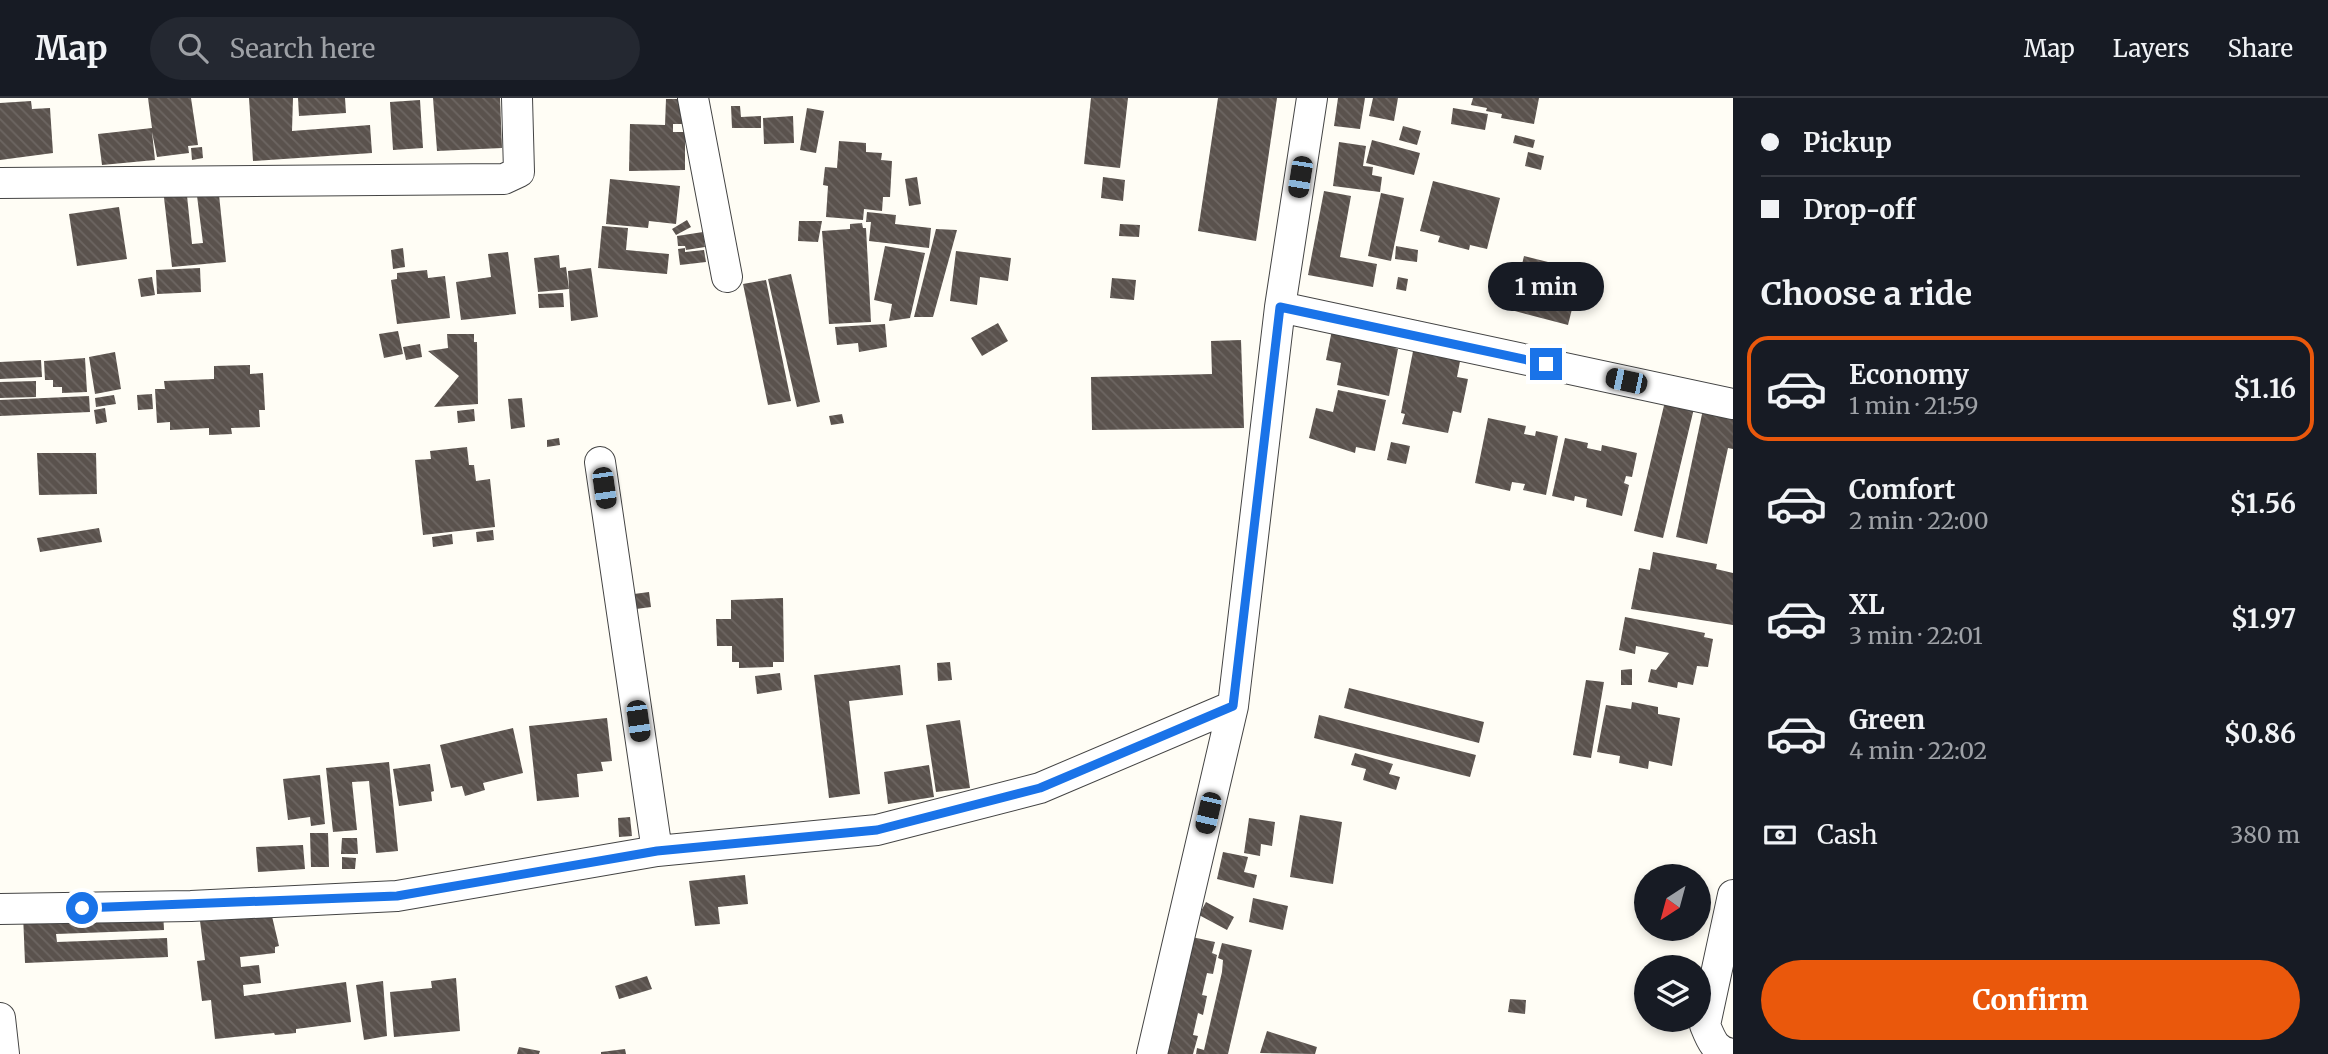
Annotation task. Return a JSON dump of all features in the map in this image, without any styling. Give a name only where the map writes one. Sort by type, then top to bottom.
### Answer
[{"type":"street","points":[[0,183],[504,179],[519,172],[517,98]]},
{"type":"street","points":[[693,98],[727,276]]},
{"type":"street","points":[[1152,1054],[1233,706],[1280,307],[1312,98]]},
{"type":"street","points":[[1280,307],[1733,404]]},
{"type":"street","points":[[600,461],[657,851]]},
{"type":"street","points":[[0,909],[191,906],[397,896],[657,851],[877,830],[1040,788],[1233,706]]},
{"type":"street","points":[[1733,895],[1705,1025],[1713,1044],[1722,1053],[1733,1054]]},
{"type":"street","points":[[0,1018],[4,1054]]},
{"type":"building","points":[[148,98],[191,98],[198,145],[188,146],[189,153],[157,157],[152,132],[155,160],[102,165],[98,134],[152,128]]},
{"type":"building","points":[[249,98],[293,98],[292,131],[370,125],[372,153],[253,161]]},
{"type":"building","points":[[298,98],[345,98],[346,113],[299,116]]},
{"type":"building","points":[[433,98],[500,98],[502,148],[437,151]]},
{"type":"building","points":[[1091,98],[1128,98],[1120,168],[1084,164]]},
{"type":"building","points":[[1218,98],[1277,98],[1256,241],[1198,231]]},
{"type":"building","points":[[1338,98],[1365,98],[1360,129],[1334,126]]},
{"type":"building","points":[[1373,98],[1398,98],[1394,121],[1369,116]]},
{"type":"building","points":[[1473,98],[1539,98],[1534,124],[1501,118],[1502,114],[1471,105]]},
{"type":"building","points":[[666,99],[687,99],[687,124],[673,124],[673,132],[685,132],[685,170],[629,171],[630,124],[665,125]]},
{"type":"building","points":[[420,100],[423,148],[393,150],[390,102]]},
{"type":"building","points":[[31,101],[32,109],[50,108],[53,153],[0,160],[0,103]]},
{"type":"building","points":[[731,106],[740,106],[741,117],[761,116],[761,128],[732,128]]},
{"type":"building","points":[[807,108],[824,111],[816,153],[800,150]]},
{"type":"building","points":[[1453,108],[1488,114],[1485,130],[1451,124]]},
{"type":"building","points":[[793,116],[794,143],[764,144],[763,118]]},
{"type":"building","points":[[1403,126],[1421,131],[1417,145],[1399,140]]},
{"type":"building","points":[[1515,135],[1535,140],[1533,148],[1513,143]]},
{"type":"building","points":[[1372,140],[1420,153],[1414,175],[1366,163]]},
{"type":"building","points":[[839,141],[866,143],[866,152],[882,153],[881,160],[892,161],[890,197],[883,197],[882,211],[864,209],[863,220],[826,217],[828,186],[823,185],[825,167],[837,168]]},
{"type":"building","points":[[1339,142],[1366,146],[1363,166],[1373,167],[1372,175],[1382,177],[1380,192],[1333,186]]},
{"type":"building","points":[[202,147],[203,158],[192,160],[191,148]]},
{"type":"building","points":[[1528,152],[1544,156],[1541,170],[1525,166]]},
{"type":"building","points":[[917,177],[921,204],[909,206],[905,179]]},
{"type":"building","points":[[1103,177],[1125,180],[1123,201],[1101,198]]},
{"type":"building","points":[[610,179],[680,186],[676,224],[649,221],[648,228],[606,224]]},
{"type":"building","points":[[1433,181],[1500,198],[1487,249],[1470,245],[1469,250],[1438,242],[1440,236],[1420,231]]},
{"type":"building","points":[[218,185],[226,262],[172,267],[163,189],[186,186],[192,244],[203,243],[196,188]]},
{"type":"building","points":[[1324,191],[1351,196],[1340,257],[1377,264],[1373,287],[1308,275]]},
{"type":"building","points":[[1381,193],[1404,198],[1391,261],[1368,256]]},
{"type":"building","points":[[119,207],[127,259],[77,266],[69,214]]},
{"type":"building","points":[[867,212],[896,215],[895,224],[931,228],[929,248],[869,241],[871,222],[866,222]]},
{"type":"building","points":[[687,220],[691,227],[676,235],[672,229]]},
{"type":"building","points":[[799,221],[822,221],[818,242],[798,241]]},
{"type":"building","points":[[862,223],[863,228],[866,228],[871,322],[829,324],[822,231],[850,229],[850,224]]},
{"type":"building","points":[[1120,224],[1140,225],[1139,237],[1119,236]]},
{"type":"building","points":[[602,226],[628,228],[626,250],[669,254],[667,274],[598,268]]},
{"type":"building","points":[[936,229],[957,230],[933,317],[914,317]]},
{"type":"building","points":[[703,232],[705,247],[686,250],[685,246],[678,246],[677,236]]},
{"type":"building","points":[[885,246],[925,253],[910,318],[889,321],[892,304],[874,300]]},
{"type":"building","points":[[1396,246],[1418,250],[1417,262],[1395,259]]},
{"type":"building","points":[[403,248],[405,267],[393,269],[391,250]]},
{"type":"building","points":[[685,248],[685,252],[704,250],[706,262],[680,265],[678,249]]},
{"type":"building","points":[[956,251],[1011,258],[1008,281],[980,277],[977,305],[950,301]]},
{"type":"building","points":[[508,252],[516,314],[461,320],[456,282],[491,277],[488,254]]},
{"type":"building","points":[[559,255],[560,268],[566,267],[569,289],[538,292],[534,258]]},
{"type":"building","points":[[1524,256],[1552,263],[1549,274],[1579,281],[1568,325],[1511,310]]},
{"type":"building","points":[[200,268],[201,292],[157,294],[156,270]]},
{"type":"building","points":[[591,268],[598,317],[571,321],[568,271]]},
{"type":"building","points":[[427,270],[428,278],[445,276],[450,318],[397,324],[391,280],[397,279],[397,273]]},
{"type":"building","points":[[791,274],[820,402],[797,407],[768,279]]},
{"type":"building","points":[[152,277],[155,295],[141,297],[138,279]]},
{"type":"building","points":[[1398,277],[1408,279],[1406,291],[1396,289]]},
{"type":"building","points":[[1112,278],[1136,280],[1134,300],[1110,298]]},
{"type":"building","points":[[766,280],[791,401],[768,405],[743,284]]},
{"type":"building","points":[[563,293],[564,307],[539,308],[538,294]]},
{"type":"building","points":[[998,323],[1008,341],[982,356],[971,338]]},
{"type":"building","points":[[885,324],[887,347],[859,352],[858,343],[837,345],[835,327]]},
{"type":"building","points":[[1332,330],[1395,345],[1398,349],[1389,396],[1337,385],[1341,363],[1326,360]]},
{"type":"building","points":[[398,331],[403,354],[384,358],[379,334]]},
{"type":"building","points":[[447,334],[474,334],[474,342],[477,342],[478,404],[434,407],[459,376],[428,351],[448,348]]},
{"type":"building","points":[[1241,340],[1244,428],[1092,430],[1091,377],[1212,374],[1211,341]]},
{"type":"building","points":[[1415,341],[1462,351],[1457,377],[1468,379],[1461,413],[1453,411],[1448,433],[1402,424],[1405,414],[1401,413]]},
{"type":"building","points":[[420,344],[422,357],[406,360],[403,347]]},
{"type":"building","points":[[115,352],[121,389],[95,394],[89,357]]},
{"type":"building","points":[[85,358],[87,392],[62,393],[62,387],[53,387],[53,380],[45,380],[44,361]]},
{"type":"building","points":[[41,360],[42,377],[0,379],[0,362]]},
{"type":"building","points":[[250,365],[250,374],[263,373],[265,410],[259,410],[260,427],[231,428],[232,434],[209,435],[209,428],[170,430],[170,422],[157,423],[155,389],[165,389],[164,381],[214,379],[214,366]]},
{"type":"building","points":[[36,381],[36,397],[0,398],[0,382]]},
{"type":"building","points":[[1338,390],[1386,400],[1375,451],[1356,447],[1355,453],[1309,438],[1316,408],[1333,412]]},
{"type":"building","points":[[1667,393],[1696,400],[1663,538],[1634,531]]},
{"type":"building","points":[[152,394],[153,409],[138,410],[137,395]]},
{"type":"building","points":[[114,395],[116,404],[96,407],[95,398]]},
{"type":"building","points":[[89,396],[90,412],[0,416],[0,400]]},
{"type":"building","points":[[522,398],[525,427],[511,429],[508,399]]},
{"type":"building","points":[[1705,400],[1733,406],[1733,449],[1728,448],[1707,544],[1676,537]]},
{"type":"building","points":[[105,408],[107,422],[96,424],[94,410]]},
{"type":"building","points":[[474,409],[475,421],[458,423],[457,411]]},
{"type":"building","points":[[842,414],[844,423],[831,425],[829,416]]},
{"type":"building","points":[[1488,418],[1526,426],[1524,434],[1535,436],[1536,431],[1558,436],[1546,495],[1523,490],[1525,484],[1512,482],[1510,491],[1475,483]]},
{"type":"building","points":[[559,438],[560,445],[547,447],[547,440]]},
{"type":"building","points":[[1565,438],[1588,443],[1587,448],[1601,451],[1602,445],[1637,453],[1632,477],[1626,476],[1624,483],[1629,485],[1622,516],[1586,507],[1587,499],[1575,496],[1574,501],[1552,496]]},
{"type":"building","points":[[1391,442],[1410,446],[1406,464],[1387,460]]},
{"type":"building","points":[[467,447],[469,465],[474,465],[476,481],[490,479],[495,527],[423,535],[415,460],[431,459],[430,451]]},
{"type":"building","points":[[37,453],[96,453],[97,494],[39,495]]},
{"type":"building","points":[[99,528],[102,542],[40,552],[37,538]]},
{"type":"building","points":[[493,530],[494,540],[477,542],[476,532]]},
{"type":"building","points":[[452,534],[453,544],[433,547],[432,537]]},
{"type":"building","points":[[1653,552],[1717,564],[1716,569],[1733,573],[1733,625],[1631,609],[1639,568],[1650,570]]},
{"type":"building","points":[[649,592],[651,607],[636,609],[634,594]]},
{"type":"building","points":[[783,598],[784,662],[773,662],[773,667],[739,668],[739,662],[732,662],[732,646],[717,646],[716,619],[731,619],[731,600]]},
{"type":"building","points":[[1625,617],[1705,633],[1704,637],[1713,639],[1708,667],[1697,666],[1693,685],[1678,682],[1677,688],[1648,682],[1651,669],[1656,670],[1669,653],[1636,646],[1635,654],[1619,650]]},
{"type":"building","points":[[950,662],[952,680],[938,681],[937,663]]},
{"type":"building","points":[[900,665],[903,695],[849,701],[860,794],[829,798],[814,675]]},
{"type":"building","points":[[1632,669],[1632,685],[1621,685],[1621,670]]},
{"type":"building","points":[[780,673],[782,690],[757,694],[755,676]]},
{"type":"building","points":[[1586,680],[1604,682],[1591,758],[1573,755]]},
{"type":"building","points":[[1349,688],[1484,722],[1479,743],[1344,708]]},
{"type":"building","points":[[1632,702],[1658,707],[1658,714],[1680,718],[1672,766],[1649,761],[1648,769],[1619,763],[1620,756],[1597,752],[1606,705],[1631,709]]},
{"type":"building","points":[[1319,715],[1476,755],[1470,777],[1314,738]]},
{"type":"building","points":[[607,718],[612,761],[601,762],[603,771],[577,774],[579,797],[537,801],[529,726]]},
{"type":"building","points":[[960,720],[970,788],[936,792],[926,725]]},
{"type":"building","points":[[513,728],[523,773],[483,783],[485,790],[465,796],[462,786],[451,788],[440,745]]},
{"type":"building","points":[[1355,753],[1393,764],[1389,774],[1400,777],[1396,790],[1363,780],[1366,769],[1351,765]]},
{"type":"building","points":[[389,762],[398,851],[376,853],[369,781],[352,782],[357,830],[333,832],[326,768]]},
{"type":"building","points":[[430,764],[434,791],[431,792],[432,801],[399,806],[393,769]]},
{"type":"building","points":[[929,765],[934,797],[888,804],[884,772]]},
{"type":"building","points":[[320,775],[325,824],[311,826],[310,817],[288,820],[283,779]]},
{"type":"building","points":[[1300,815],[1342,822],[1333,884],[1290,877]]},
{"type":"building","points":[[630,817],[632,836],[619,837],[618,818]]},
{"type":"building","points":[[1249,818],[1275,822],[1272,846],[1261,844],[1260,856],[1244,853]]},
{"type":"building","points":[[310,833],[328,833],[329,867],[311,867]]},
{"type":"building","points":[[342,838],[357,838],[358,854],[341,854]]},
{"type":"building","points":[[303,845],[305,869],[258,872],[256,847]]},
{"type":"building","points":[[1223,852],[1248,857],[1244,872],[1257,875],[1254,888],[1217,879]]},
{"type":"building","points":[[342,857],[356,858],[355,869],[342,869]]},
{"type":"building","points":[[745,875],[748,904],[718,907],[720,924],[695,926],[689,881]]},
{"type":"building","points":[[1253,898],[1288,906],[1283,930],[1249,922]]},
{"type":"building","points":[[1206,902],[1234,917],[1227,930],[1199,915]]},
{"type":"building","points":[[163,909],[164,930],[56,934],[57,942],[167,938],[168,957],[25,963],[23,914]]},
{"type":"building","points":[[271,912],[279,946],[275,947],[275,953],[240,957],[241,967],[259,965],[261,983],[243,985],[244,996],[346,982],[351,1022],[296,1029],[296,1033],[215,1039],[211,1000],[202,1001],[197,961],[205,960],[200,921]]},
{"type":"building","points":[[1192,937],[1215,942],[1212,953],[1217,955],[1213,974],[1207,973],[1202,995],[1207,996],[1203,1015],[1198,1013],[1193,1035],[1198,1036],[1193,1054],[1166,1054]]},
{"type":"building","points":[[1222,943],[1252,950],[1228,1054],[1196,1054],[1197,1048],[1204,1050],[1222,972],[1223,960],[1218,958]]},
{"type":"building","points":[[647,976],[652,989],[619,999],[615,986]]},
{"type":"building","points":[[456,978],[460,1031],[394,1037],[390,992],[432,988],[431,981]]},
{"type":"building","points":[[383,981],[387,1036],[364,1040],[356,985]]},
{"type":"building","points":[[1510,999],[1526,1000],[1525,1014],[1508,1012]]},
{"type":"building","points":[[1267,1031],[1317,1047],[1315,1054],[1260,1053]]},
{"type":"building","points":[[519,1047],[540,1051],[539,1054],[517,1054]]},
{"type":"building","points":[[625,1049],[626,1054],[601,1054],[601,1052]]},
{"type":"route","points":[[82,908],[191,906],[397,896],[657,851],[877,830],[1040,788],[1233,706],[1280,307],[1546,364]]}]
